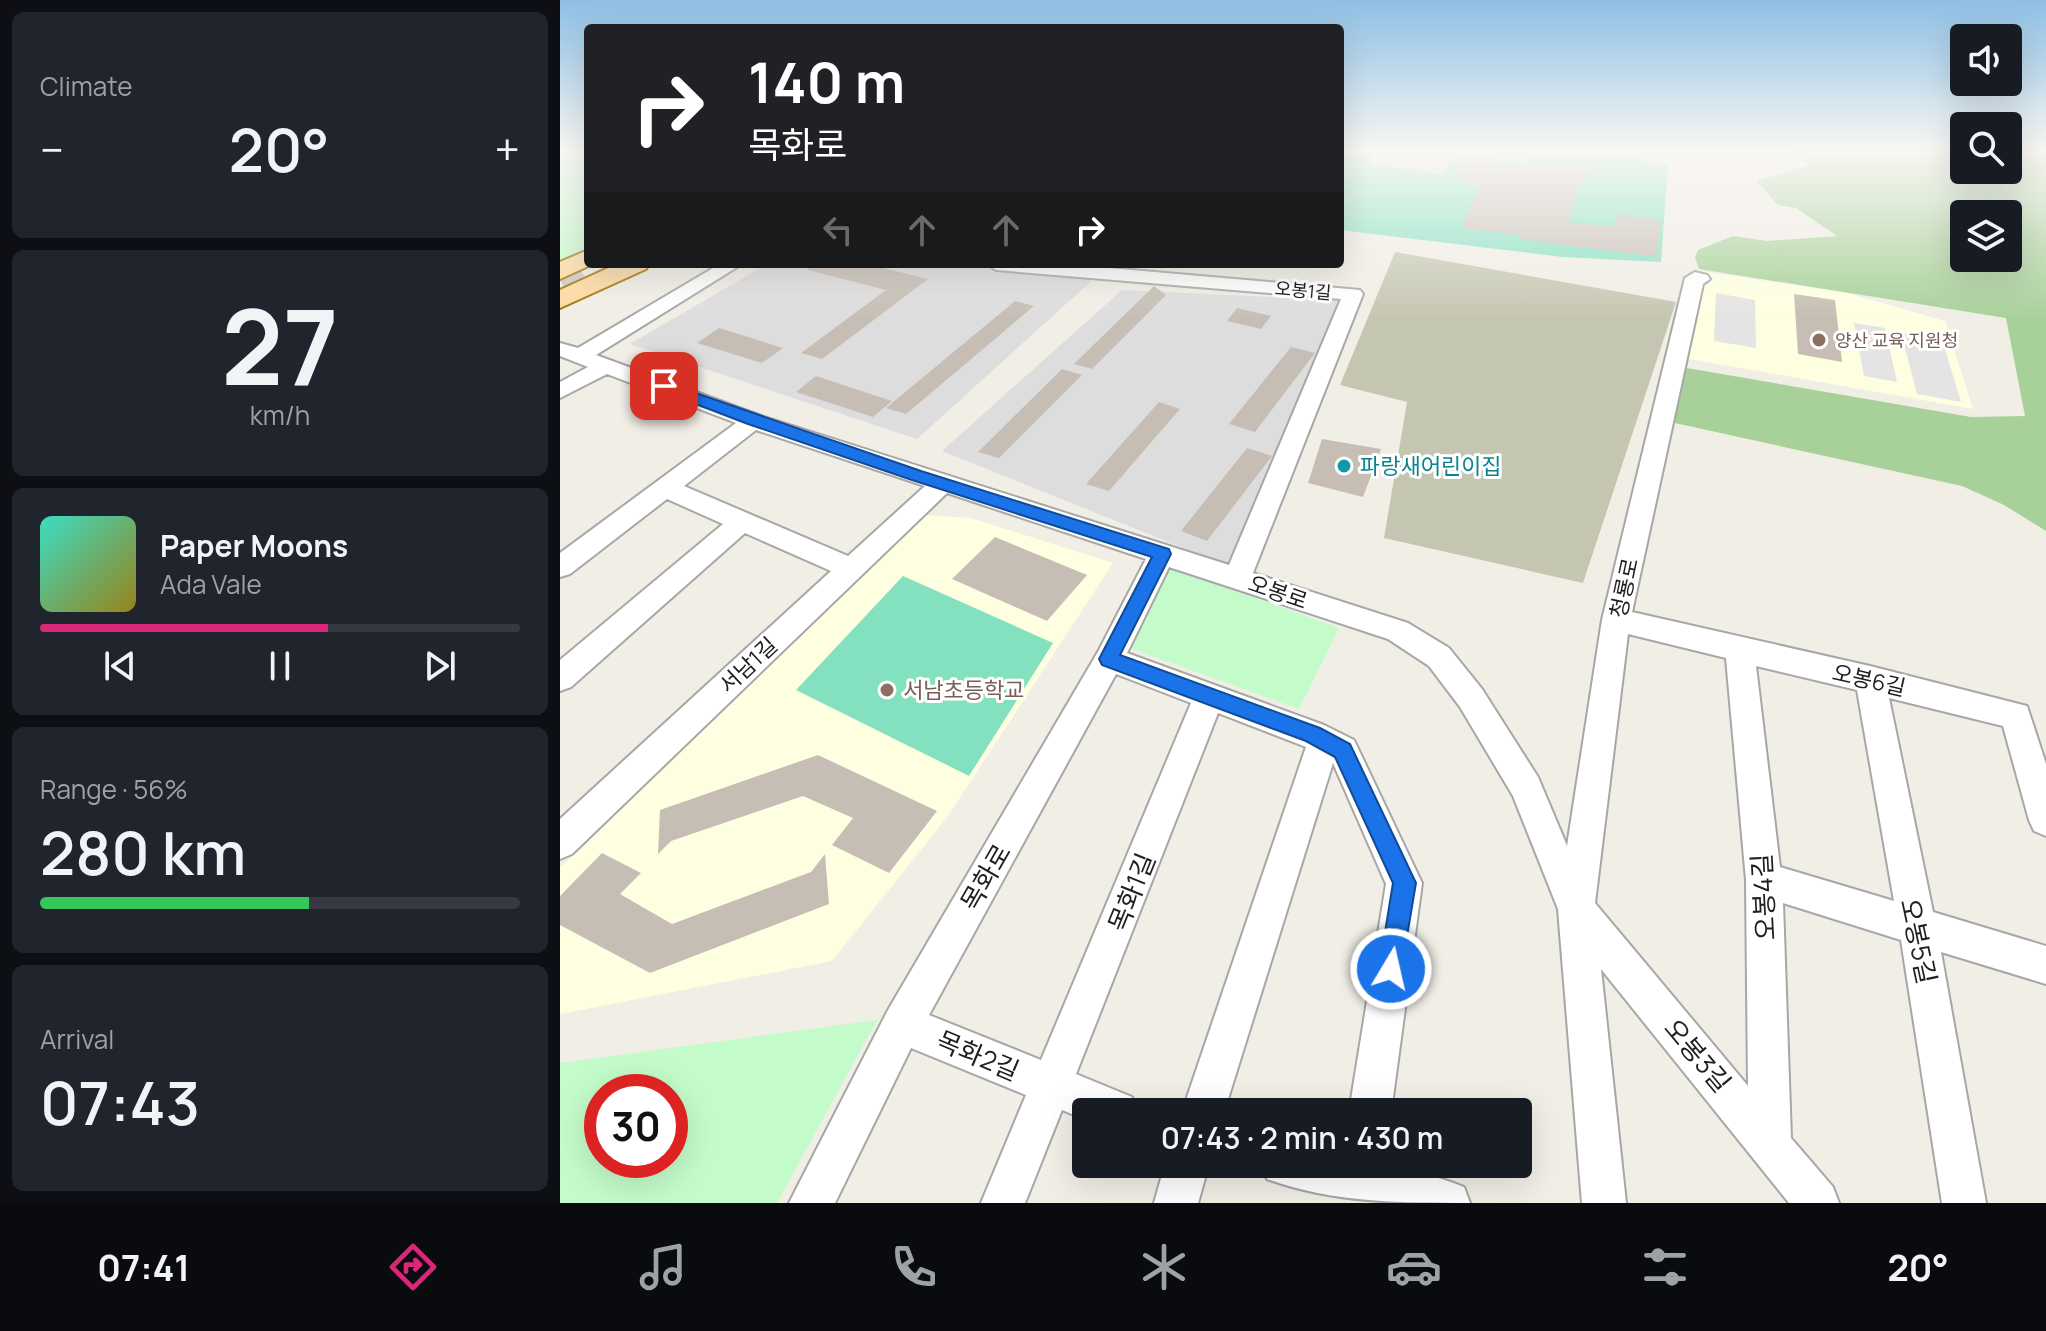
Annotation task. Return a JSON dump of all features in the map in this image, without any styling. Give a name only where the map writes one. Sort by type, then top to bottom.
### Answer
[{"type":"main road","points":[[573,265],[567,281],[571,287],[590,286]]},
{"type":"main road","points":[[560,300],[627,268]]},
{"type":"street","points":[[560,391],[582,357],[727,268]]},
{"type":"street","name":"오봉1길","points":[[1044,268],[1353,294],[1237,578]]},
{"type":"street","name":"청룡로","points":[[1576,909],[1616,620],[1695,278],[1700,279]]},
{"type":"street","name":"오봉로","points":[[582,357],[753,421],[1398,631],[1439,657],[1471,698],[1526,788],[1576,909],[1604,1203]]},
{"type":"street","points":[[560,567],[753,421]]},
{"type":"street","name":"서남1길","points":[[560,842],[942,484]]},
{"type":"street","points":[[665,488],[850,568]]},
{"type":"street","points":[[560,678],[743,521]]},
{"type":"street","name":"목화로","points":[[811,1203],[902,1024],[1109,659],[1162,554]]},
{"type":"street","name":"오봉6길","points":[[1616,620],[2016,716],[2046,820]]},
{"type":"street","name":"오봉4길","points":[[1740,651],[1764,880],[1770,1144]]},
{"type":"street","points":[[1109,659],[1343,750],[1404,883],[1372,1098]]},
{"type":"street","name":"오봉5길","points":[[1870,679],[1934,1014],[1964,1203]]},
{"type":"street","name":"목화1길","points":[[1053,1087],[1209,697]]},
{"type":"street","points":[[1208,1098],[1324,741]]},
{"type":"street","points":[[1764,880],[2046,965]]},
{"type":"street","name":"오봉3길","points":[[1576,909],[1817,1203]]},
{"type":"street","name":"목화2길","points":[[902,1024],[1081,1098]]},
{"type":"street","points":[[1003,1203],[1053,1087]]},
{"type":"street","points":[[1176,1203],[1183,1178]]},
{"type":"street","points":[[1336,1178],[1448,1203]]},
{"type":"shaded area","points":[[1395,252],[1676,302],[1583,583],[1384,538],[1407,402],[1340,385]]},
{"type":"shaded area","points":[[760,268],[996,268],[1097,276],[917,439],[630,344]]},
{"type":"shaded area","name":"양산 교육 지원청","points":[[1701,271],[1847,293],[1945,321],[1973,409],[1684,358]]},
{"type":"shaded area","points":[[1122,290],[1340,300],[1233,568],[942,451]]},
{"type":"shaded area","points":[[1716,293],[1755,300],[1756,348],[1714,341]]},
{"type":"shaded area","points":[[1854,323],[1885,328],[1897,382],[1864,376]]},
{"type":"shaded area","points":[[1901,333],[1942,339],[1961,402],[1917,394]]},
{"type":"shaded area","name":"서남초등학교","points":[[924,515],[971,518],[1113,563],[948,816],[832,961],[560,1014],[560,868]]},
{"type":"green space","points":[[560,206],[584,206],[584,250],[560,263]]},
{"type":"green space","points":[[1344,206],[1665,206],[1661,262],[1563,257],[1344,230]]},
{"type":"green space","points":[[1785,206],[1950,206],[1950,272],[2022,272],[2022,206],[2046,206],[2046,531],[2004,505],[1962,486],[1670,422],[1687,368],[1971,417],[2025,416],[2006,318],[1699,269],[1695,257],[1698,250],[1733,236],[1767,241],[1837,236],[1796,208]]},
{"type":"green space","points":[[1169,567],[1339,628],[1299,709],[1130,648]]},
{"type":"green space","points":[[903,576],[1053,643],[969,776],[796,690]]},
{"type":"green space","points":[[877,1020],[777,1203],[560,1203],[560,1063]]},
{"type":"building","points":[[1471,206],[1573,206],[1569,222],[1615,227],[1618,214],[1662,221],[1656,257],[1519,239],[1520,235],[1462,228]]},
{"type":"building","points":[[883,268],[928,279],[822,359],[801,353],[886,290],[808,270]]},
{"type":"building","points":[[1154,286],[1166,295],[1092,369],[1074,364]]},
{"type":"building","points":[[1794,294],[1835,300],[1842,362],[1798,354]]},
{"type":"building","points":[[1015,301],[1034,306],[906,414],[886,408]]},
{"type":"building","points":[[1237,308],[1271,316],[1261,329],[1227,321]]},
{"type":"building","points":[[719,328],[783,348],[762,363],[697,343]]},
{"type":"building","points":[[1291,347],[1315,353],[1255,432],[1229,424]]},
{"type":"building","points":[[1062,369],[1082,375],[999,458],[978,452]]},
{"type":"building","points":[[816,376],[892,401],[873,417],[796,392]]},
{"type":"building","points":[[1159,402],[1180,409],[1109,491],[1086,484]]},
{"type":"building","name":"파랑새어린이집","points":[[1322,439],[1381,449],[1363,497],[1308,483]]},
{"type":"building","points":[[1247,448],[1272,456],[1207,541],[1181,531]]},
{"type":"building","points":[[995,537],[1087,575],[1047,621],[952,579]]},
{"type":"building","points":[[818,755],[937,811],[889,873],[832,845],[853,818],[803,796],[671,841],[658,854],[660,810]]},
{"type":"building","points":[[602,853],[641,873],[620,894],[672,924],[811,872],[825,854],[829,904],[650,973],[560,925],[560,896]]},
{"type":"tunnel","points":[[560,280],[584,267]]},
{"type":"place","name":"양산 교육 지원청","points":[[1819,340]]},
{"type":"place","name":"파랑새어린이집","points":[[1344,466]]},
{"type":"place","name":"서남초등학교","points":[[887,690]]},
{"type":"route","points":[[664,386],[753,421],[1162,554],[1109,659],[1313,735],[1343,750],[1404,883],[1391,969]]}]
